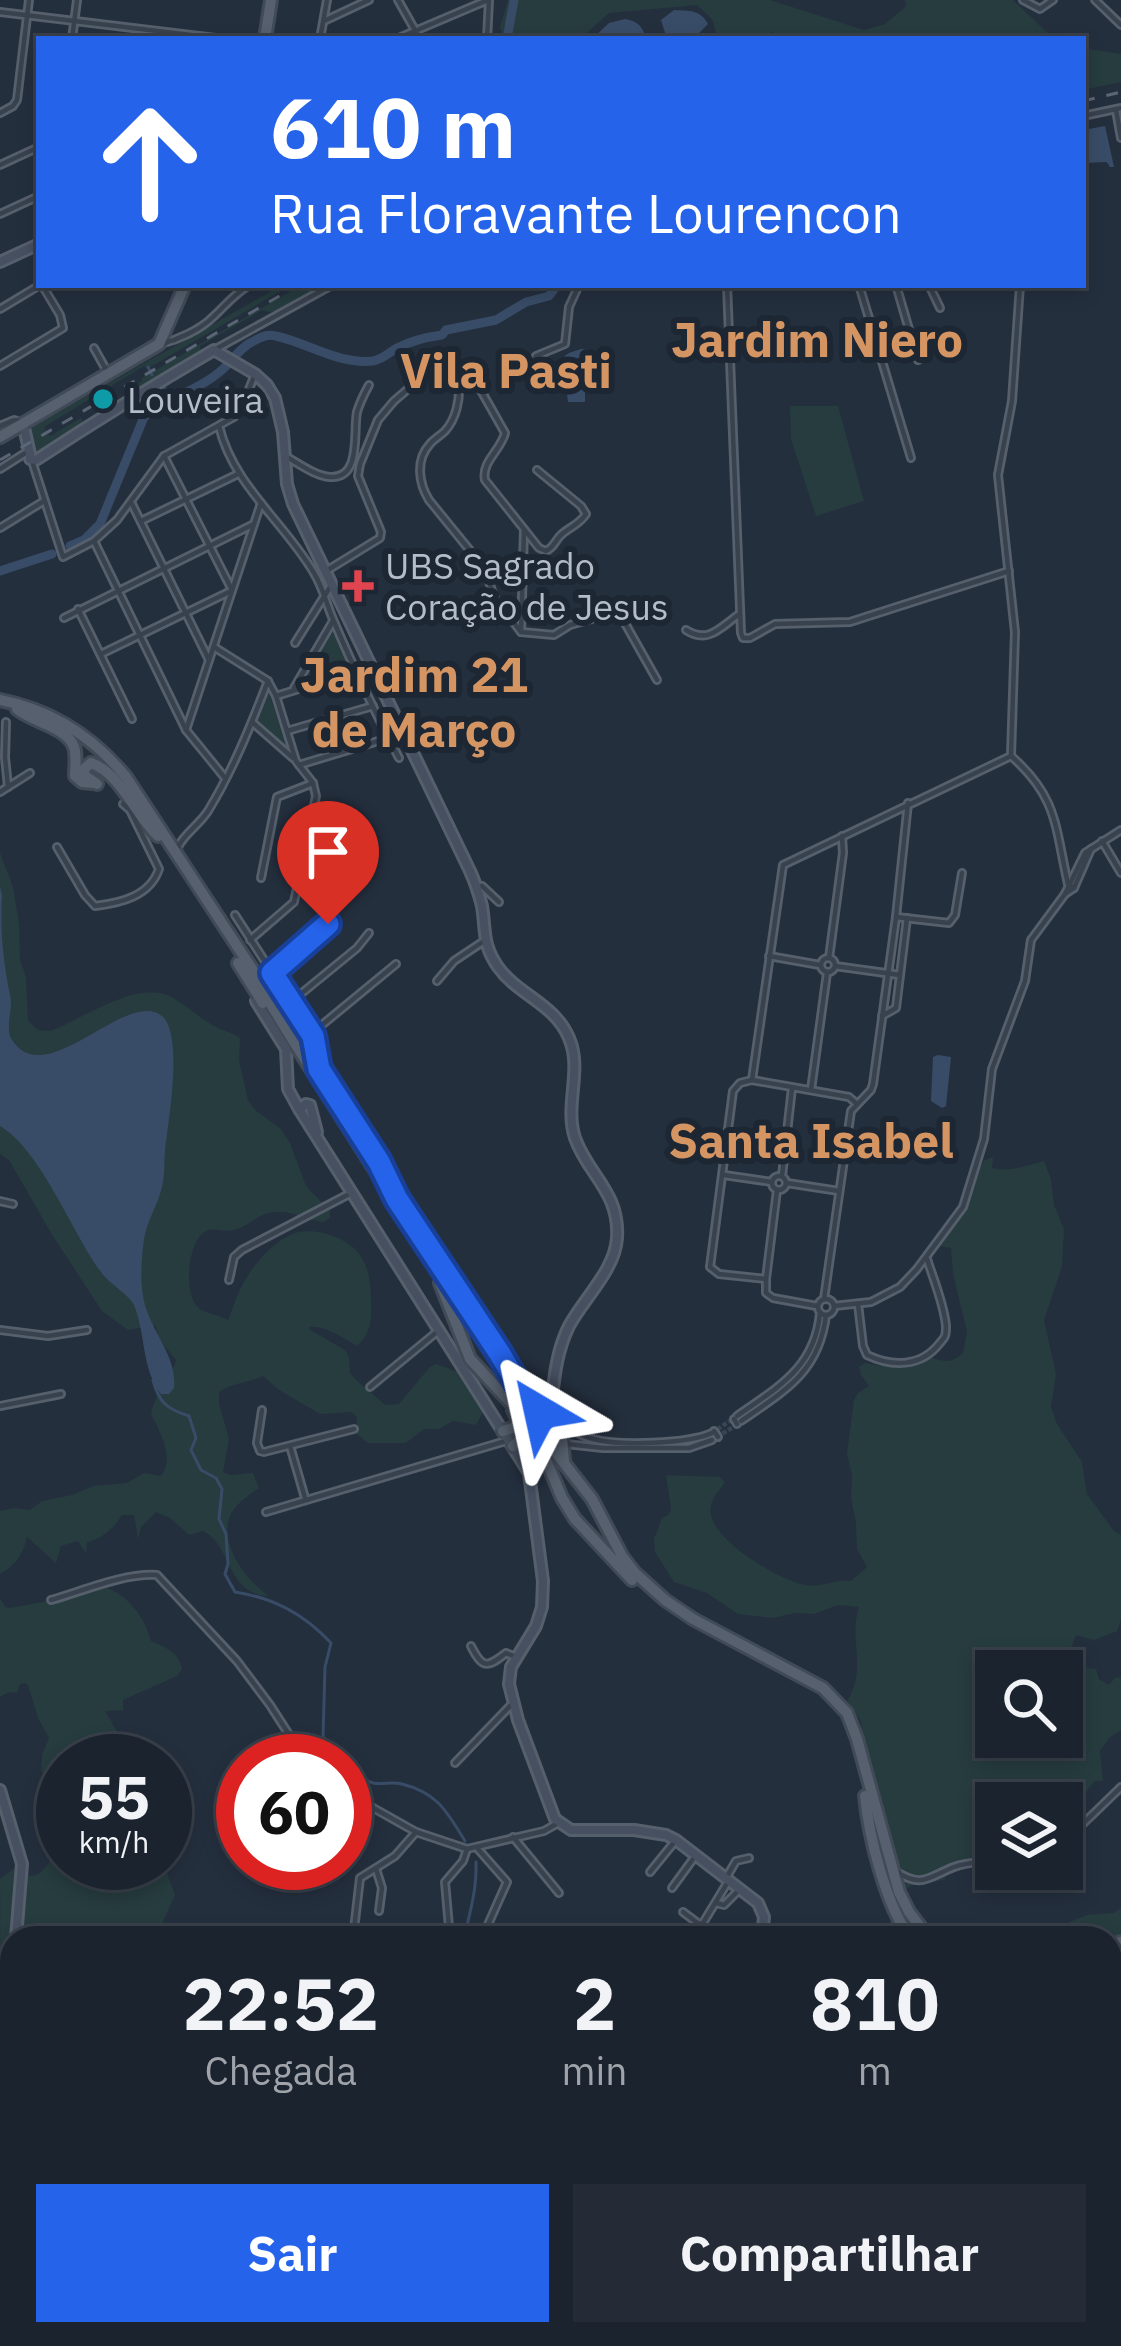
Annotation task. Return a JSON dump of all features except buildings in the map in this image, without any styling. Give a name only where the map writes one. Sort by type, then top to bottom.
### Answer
[{"type":"main road","points":[[266,36],[271,0]]},
{"type":"main road","points":[[0,262],[36,245]]},
{"type":"main road","points":[[0,436],[165,339],[184,288]]},
{"type":"main road","points":[[22,423],[35,454],[214,350],[254,374],[275,398],[290,494],[326,571],[328,589],[340,602],[476,886],[484,940],[503,974],[547,1008],[569,1036],[574,1063],[570,1107],[576,1142],[615,1211],[616,1246],[568,1330],[550,1409],[543,1414]]},
{"type":"main road","points":[[0,702],[58,726],[91,748],[121,779],[436,1276],[470,1359],[508,1399],[518,1423],[508,1439]]},
{"type":"main road","points":[[0,702],[38,711],[74,729],[126,777],[379,1162],[397,1199],[546,1440],[592,1499],[627,1563],[653,1590],[706,1627],[812,1680],[841,1705],[857,1738],[891,1867],[920,1926]]},
{"type":"main road","points":[[17,709],[70,740],[79,781],[97,784],[83,775],[91,763],[106,770],[143,823],[158,836]]},
{"type":"main road","points":[[240,966],[286,1049],[288,1089],[299,1109],[525,1465],[532,1486],[543,1581],[540,1616],[509,1676],[512,1704],[552,1812],[558,1823],[571,1830],[634,1830],[676,1840],[761,1906],[763,1926]]},
{"type":"main road","points":[[262,984],[460,1304],[530,1404],[561,1425]]},
{"type":"main road","points":[[511,1377],[492,1354],[482,1350],[477,1354],[482,1370],[538,1441],[560,1493],[573,1511],[580,1512],[586,1500],[565,1465],[552,1394]]},
{"type":"main road","points":[[508,1439],[529,1440],[538,1450],[580,1526],[646,1594],[697,1629],[804,1683],[833,1706],[850,1738],[893,1895],[910,1926]]},
{"type":"main road","points":[[0,1790],[22,1864],[17,1926]]},
{"type":"main road","points":[[865,1796],[878,1858],[903,1926]]},
{"type":"main road","points":[[897,1926],[899,1920]]},
{"type":"street","points":[[0,109],[13,106],[18,96],[29,0]]},
{"type":"street","points":[[72,36],[77,0]]},
{"type":"street","points":[[321,36],[327,0]]},
{"type":"street","points":[[324,21],[369,0]]},
{"type":"street","points":[[398,0],[418,36]]},
{"type":"street","points":[[403,36],[489,0],[487,36]]},
{"type":"street","points":[[1024,0],[1040,9],[1053,0]]},
{"type":"street","points":[[1095,0],[1121,25]]},
{"type":"street","points":[[1107,11],[1117,0]]},
{"type":"street","points":[[0,12],[169,36]]},
{"type":"street","points":[[122,36],[123,28]]},
{"type":"street","points":[[1086,115],[1118,109],[1121,138]]},
{"type":"street","points":[[0,165],[36,148]]},
{"type":"street","points":[[0,214],[36,197]]},
{"type":"street","points":[[0,308],[36,288]]},
{"type":"street","points":[[0,366],[63,328],[43,288]]},
{"type":"street","points":[[165,339],[210,320],[245,288]]},
{"type":"street","points":[[214,350],[327,288]]},
{"type":"street","points":[[527,375],[536,356],[565,344],[569,307],[578,288]]},
{"type":"street","points":[[727,288],[741,633],[747,639],[775,623],[850,622],[1009,571]]},
{"type":"street","points":[[860,288],[911,458]]},
{"type":"street","points":[[897,288],[918,360]]},
{"type":"street","points":[[930,288],[940,308]]},
{"type":"street","points":[[1011,756],[1016,649],[998,475],[1012,401],[1020,288]]},
{"type":"street","points":[[94,348],[108,374]]},
{"type":"street","points":[[326,571],[380,538],[358,476],[360,464],[382,414],[432,370],[451,382],[476,383],[504,430],[484,477],[539,548],[549,550],[586,514],[537,470]]},
{"type":"street","points":[[0,469],[35,454],[44,501],[63,555],[94,542],[131,504],[164,456],[240,411],[254,374]]},
{"type":"street","points":[[459,384],[451,423],[422,456],[423,488],[485,569],[497,604],[521,632],[554,635],[570,625],[616,612],[657,680]]},
{"type":"street","points":[[285,456],[319,474],[344,474],[352,463],[356,416],[369,385]]},
{"type":"street","points":[[0,426],[14,420],[22,423]]},
{"type":"street","points":[[219,426],[238,474],[328,589],[333,620],[399,758]]},
{"type":"street","points":[[164,456],[232,591]]},
{"type":"street","points":[[141,521],[238,474]]},
{"type":"street","points":[[0,528],[44,501]]},
{"type":"street","points":[[186,730],[261,503]]},
{"type":"street","points":[[131,504],[209,660]]},
{"type":"street","points":[[64,617],[254,524]]},
{"type":"street","points":[[521,632],[524,529]]},
{"type":"street","points":[[94,542],[186,730],[225,778]]},
{"type":"street","points":[[295,643],[328,589]]},
{"type":"street","points":[[101,654],[232,591]]},
{"type":"street","points":[[329,608],[340,602]]},
{"type":"street","points":[[78,609],[132,718]]},
{"type":"street","points":[[686,630],[707,636],[741,613]]},
{"type":"street","points":[[293,691],[333,620]]},
{"type":"street","points":[[214,646],[268,681],[297,763]]},
{"type":"street","points":[[276,696],[358,670]]},
{"type":"street","points":[[179,859],[183,838],[205,815],[268,681]]},
{"type":"street","points":[[287,730],[373,706]]},
{"type":"street","points":[[6,722],[8,788]]},
{"type":"street","points":[[250,940],[294,902],[316,795],[297,763],[252,722]]},
{"type":"street","points":[[297,763],[388,738]]},
{"type":"street","points":[[752,1081],[783,865],[1011,756]]},
{"type":"street","points":[[1011,756],[1046,795],[1071,886]]},
{"type":"street","points":[[0,792],[31,773]]},
{"type":"street","points":[[126,777],[165,837],[183,838]]},
{"type":"street","points":[[261,878],[277,797],[313,783]]},
{"type":"street","points":[[737,1420],[806,1360],[817,1339],[851,1112],[873,1087],[908,803]]},
{"type":"street","points":[[57,847],[94,906],[140,894],[157,879],[159,869],[123,804]]},
{"type":"street","points":[[272,973],[328,924],[349,822]]},
{"type":"street","points":[[834,1306],[880,1299],[900,1287],[963,1207],[984,1138],[992,1069],[1025,981],[1035,933],[1071,886],[1085,853],[1121,830]]},
{"type":"street","points":[[842,836],[829,958],[835,966],[900,975]]},
{"type":"street","points":[[1102,841],[1121,873]]},
{"type":"street","points":[[896,917],[949,923],[962,873]]},
{"type":"street","points":[[476,886],[499,902]]},
{"type":"street","points":[[235,915],[311,1034],[319,1069]]},
{"type":"street","points":[[883,1016],[896,1008],[907,918]]},
{"type":"street","points":[[291,1003],[369,933]]},
{"type":"street","points":[[437,981],[454,961],[484,940]]},
{"type":"street","points":[[769,956],[820,964],[829,958]]},
{"type":"street","points":[[297,1035],[305,1039],[396,964]]},
{"type":"street","points":[[820,964],[827,973]]},
{"type":"street","points":[[827,973],[835,966]]},
{"type":"street","points":[[811,1090],[827,973]]},
{"type":"street","points":[[766,1279],[719,1274],[710,1267],[736,1086],[752,1081],[849,1096],[856,1104]]},
{"type":"street","points":[[792,1088],[782,1176],[787,1183],[839,1191]]},
{"type":"street","points":[[722,1175],[772,1182]]},
{"type":"street","points":[[772,1182],[782,1176]]},
{"type":"street","points":[[772,1182],[777,1190],[766,1290],[770,1297],[821,1312],[831,1314],[834,1306]]},
{"type":"street","points":[[777,1190],[787,1183]]},
{"type":"street","points":[[229,1280],[234,1257],[242,1250],[353,1192]]},
{"type":"street","points":[[0,1201],[13,1204]]},
{"type":"street","points":[[858,1304],[867,1355],[893,1363],[922,1360],[946,1332],[926,1257]]},
{"type":"street","points":[[824,1299],[834,1306]]},
{"type":"street","points":[[0,1330],[38,1336],[86,1330]]},
{"type":"street","points":[[370,1387],[438,1330]]},
{"type":"street","points":[[0,1406],[61,1394]]},
{"type":"street","points":[[262,1410],[257,1443],[264,1452],[354,1429]]},
{"type":"street","points":[[561,1425],[589,1438],[615,1442],[690,1441],[714,1435],[689,1448],[570,1444],[562,1448]]},
{"type":"street","points":[[266,1512],[508,1439]]},
{"type":"street","points":[[290,1446],[306,1500]]},
{"type":"street","points":[[51,1600],[147,1574],[162,1578],[237,1661],[289,1734]]},
{"type":"street","points":[[471,1646],[486,1664],[496,1663],[505,1654],[516,1657]]},
{"type":"street","points":[[455,1763],[512,1704]]},
{"type":"street","points":[[1083,1824],[1121,1787]]},
{"type":"street","points":[[372,1807],[416,1832],[466,1850],[544,1831],[558,1823]]},
{"type":"street","points":[[354,1926],[363,1875],[395,1856],[416,1832]]},
{"type":"street","points":[[513,1837],[559,1893]]},
{"type":"street","points":[[650,1872],[676,1840]]},
{"type":"street","points":[[478,1849],[507,1882],[487,1926]]},
{"type":"street","points":[[449,1926],[445,1882],[466,1850]]},
{"type":"street","points":[[672,1888],[696,1855]]},
{"type":"street","points":[[683,1912],[701,1924],[736,1861],[748,1858]]},
{"type":"street","points":[[891,1867],[910,1880],[924,1881],[957,1865],[975,1863]]},
{"type":"street","points":[[376,1869],[382,1888],[379,1911]]},
{"type":"street","points":[[716,1903],[724,1905],[740,1888]]},
{"type":"green space","points":[[508,0],[770,0],[864,30],[885,24],[906,6],[905,0],[1013,0],[1051,36],[786,36],[771,32],[770,36],[717,36],[712,19],[697,5],[609,13],[583,36],[503,36],[500,27]]},
{"type":"green space","points":[[1086,48],[1121,54],[1121,82],[1086,89]]},
{"type":"green space","points":[[277,288],[286,288],[44,427],[50,436],[81,418],[86,428],[41,453],[32,447],[28,430],[38,419],[53,415]]},
{"type":"green space","points":[[296,288],[320,288],[274,313],[262,310],[200,346],[201,353],[135,396],[130,388]]},
{"type":"green space","points":[[790,406],[838,406],[864,501],[816,516],[791,439]]},
{"type":"green space","points":[[332,632],[352,671],[301,686]]},
{"type":"green space","points":[[269,693],[288,751],[256,722]]},
{"type":"green space","points":[[0,853],[13,887],[28,1021],[38,1030],[51,1031],[108,1004],[154,992],[237,1036],[248,1100],[281,1129],[306,1186],[330,1211],[330,1218],[323,1222],[277,1212],[234,1230],[206,1231],[191,1257],[189,1282],[195,1304],[228,1320],[244,1282],[274,1245],[295,1233],[332,1236],[350,1245],[365,1263],[371,1292],[369,1327],[357,1346],[328,1330],[310,1330],[345,1350],[350,1373],[385,1405],[399,1404],[436,1364],[458,1372],[483,1412],[476,1425],[453,1421],[439,1429],[424,1429],[406,1443],[368,1443],[356,1433],[357,1418],[352,1412],[320,1414],[263,1376],[219,1392],[229,1439],[223,1472],[253,1473],[259,1488],[233,1511],[228,1537],[244,1571],[269,1596],[245,1588],[213,1538],[203,1531],[189,1535],[156,1512],[141,1527],[138,1539],[134,1515],[122,1515],[107,1532],[87,1542],[86,1553],[78,1541],[61,1546],[56,1563],[27,1537],[18,1558],[0,1574],[0,1511],[30,1510],[42,1501],[93,1486],[127,1483],[144,1473],[161,1476],[166,1453],[151,1414],[176,1360],[155,1325],[128,1330],[102,1311],[9,1160],[0,1154]]},
{"type":"green space","points":[[993,1157],[992,1168],[1044,1161],[1051,1179],[1054,1205],[1064,1229],[1062,1267],[1044,1320],[1056,1374],[1051,1407],[1082,1462],[1087,1494],[1121,1535],[1121,1620],[1117,1631],[1094,1640],[1076,1635],[1071,1650],[975,1650],[975,1758],[1083,1758],[1083,1667],[1096,1669],[1099,1679],[1109,1685],[1121,1677],[1121,1730],[1100,1751],[1103,1781],[1095,1781],[1083,1798],[1083,1782],[975,1782],[975,1856],[944,1880],[912,1885],[901,1893],[862,1751],[861,1721],[847,1701],[856,1677],[859,1607],[838,1605],[814,1614],[772,1618],[738,1614],[707,1593],[674,1582],[655,1552],[654,1539],[662,1518],[671,1510],[666,1475],[720,1477],[725,1482],[712,1503],[712,1518],[731,1543],[762,1566],[811,1586],[851,1581],[867,1567],[857,1549],[847,1454],[854,1400],[869,1386],[859,1367],[865,1363],[904,1366],[927,1356],[950,1361],[963,1353],[967,1332],[951,1248],[939,1246],[977,1171]]},
{"type":"green space","points":[[104,1587],[134,1608],[151,1641],[175,1654],[180,1663],[177,1676],[123,1700],[123,1710],[105,1711],[118,1734],[47,1734],[28,1685],[20,1684],[17,1693],[0,1697],[0,1598],[10,1608]]},
{"type":"green space","points":[[16,1867],[18,1873],[34,1876],[36,1890],[173,1890],[175,1895],[163,1926],[0,1926],[0,1879]]},
{"type":"green space","points":[[1121,1908],[1121,1926],[1060,1926],[1087,1915]]},
{"type":"water","points":[[674,10],[689,11],[708,24],[696,36],[666,36],[661,20]]},
{"type":"water","points":[[634,22],[645,36],[595,36],[609,23]]},
{"type":"water","points":[[1105,126],[1114,167],[1107,162],[1086,163],[1086,129]]},
{"type":"water","points":[[581,349],[598,351],[598,366],[585,386],[585,402],[568,402],[566,386],[571,379],[561,363],[566,355]]},
{"type":"water","points":[[0,887],[11,1000],[9,1029],[12,1040],[27,1053],[45,1055],[65,1048],[129,1015],[147,1011],[162,1016],[169,1026],[173,1080],[164,1178],[145,1232],[141,1275],[147,1311],[172,1367],[174,1388],[169,1394],[161,1394],[150,1373],[131,1301],[101,1272],[29,1153],[0,1126]]},
{"type":"water","points":[[933,1057],[951,1057],[942,1108],[931,1101]]},
{"type":"waterway","points":[[508,36],[514,0]]},
{"type":"waterway","points":[[70,546],[100,524],[144,417],[214,376],[250,343],[272,335],[336,357],[373,361],[446,330],[496,320],[526,302],[549,296],[555,288]]},
{"type":"waterway","points":[[148,367],[152,375]]},
{"type":"waterway","points":[[163,386],[176,400]]},
{"type":"waterway","points":[[0,571],[52,554]]},
{"type":"waterway","points":[[153,1380],[165,1404],[189,1416],[196,1438],[191,1450],[201,1470],[216,1478],[222,1489],[219,1519],[226,1534],[225,1574],[235,1592],[288,1609],[331,1643],[325,1667],[323,1737],[367,1780],[402,1784],[433,1798],[465,1841]]},
{"type":"waterway","points":[[467,1926],[476,1862]]},
{"type":"tunnel","points":[[712,1433],[737,1416]]},
{"type":"tunnel","points":[[717,1437],[738,1424]]},
{"type":"railway","points":[[1086,100],[1121,92]]},
{"type":"railway","points":[[0,460],[293,288]]},
{"type":"place","name":"Louveira","points":[[103,399]]},
{"type":"place","name":"UBS Sagrado Coração de Jesus","points":[[358,586]]},
{"type":"district","name":"Jardim Niero","points":[[817,339]]},
{"type":"district","name":"Vila Pasti","points":[[506,370]]},
{"type":"district","name":"Jardim 21 de Março","points":[[414,702]]},
{"type":"district","name":"Santa Isabel","points":[[811,1140]]},
{"type":"route","points":[[328,924],[272,973],[313,1036],[319,1069],[379,1162],[397,1199],[530,1404],[540,1412]]}]
